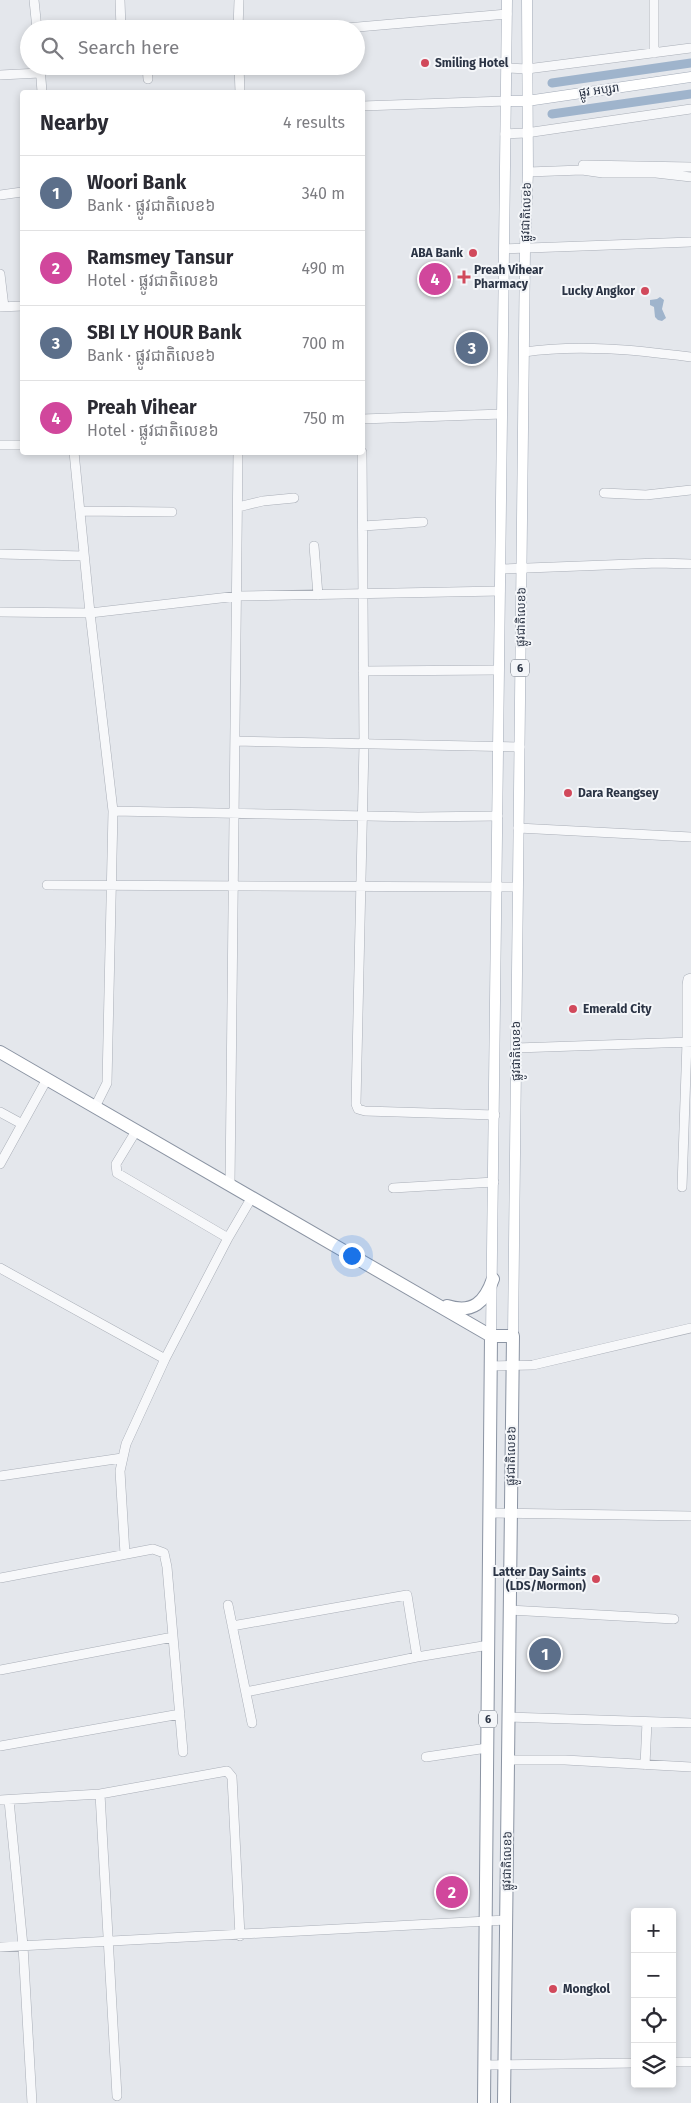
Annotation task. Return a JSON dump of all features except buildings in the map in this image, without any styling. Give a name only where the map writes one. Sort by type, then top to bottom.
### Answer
[{"type":"highway","points":[[0,1052],[491,1336],[513,1336]]},
{"type":"highway","points":[[434,1303],[457,1309],[478,1304],[487,1295],[493,1279]]},
{"type":"highway","name":"ផ្លូវជាតិលេខ៦","points":[[484,2103],[491,1336]]},
{"type":"highway","name":"ផ្លូវជាតិលេខ៦","points":[[504,2103],[513,1336]]},
{"type":"main road","name":"ផ្លូវជាតិលេខ៦","points":[[491,1336],[507,0]]},
{"type":"main road","name":"ផ្លូវជាតិលេខ៦","points":[[513,1336],[525,248],[528,172],[526,133],[527,0]]},
{"type":"main road","name":"ផ្លូវ អប្សរា","points":[[506,101],[527,100],[691,77]]},
{"type":"street","points":[[34,0],[36,20]]},
{"type":"street","points":[[120,0],[121,20]]},
{"type":"street","points":[[238,20],[239,0]]},
{"type":"street","points":[[654,0],[654,53]]},
{"type":"street","points":[[365,26],[507,14]]},
{"type":"street","points":[[506,68],[527,69],[691,48]]},
{"type":"street","points":[[0,75],[20,72]]},
{"type":"street","points":[[41,75],[42,90]]},
{"type":"street","points":[[239,75],[240,90]]},
{"type":"street","points":[[365,106],[506,101]]},
{"type":"street","points":[[506,134],[526,133],[691,109]]},
{"type":"street","points":[[555,171],[561,165],[691,167]]},
{"type":"street","points":[[528,172],[582,170],[603,173],[656,173],[691,176]]},
{"type":"street","points":[[0,194],[20,192]]},
{"type":"street","points":[[504,249],[691,242]]},
{"type":"street","points":[[0,274],[2,307],[20,306]]},
{"type":"street","points":[[524,352],[552,348],[579,348],[691,357]]},
{"type":"street","points":[[365,418],[502,414]]},
{"type":"street","points":[[0,446],[20,445]]},
{"type":"street","points":[[74,455],[113,811],[107,1083],[95,1106]]},
{"type":"street","points":[[230,1185],[233,887],[236,813],[238,455]]},
{"type":"street","points":[[362,455],[364,744],[358,1109],[495,1115]]},
{"type":"street","points":[[604,494],[646,495],[691,490]]},
{"type":"street","points":[[238,507],[263,501],[294,498]]},
{"type":"street","points":[[81,511],[172,512]]},
{"type":"street","points":[[363,526],[423,522]]},
{"type":"street","points":[[314,546],[318,595]]},
{"type":"street","points":[[0,554],[84,556]]},
{"type":"street","points":[[501,569],[658,563],[691,564]]},
{"type":"street","points":[[0,612],[90,613],[238,596],[500,591]]},
{"type":"street","points":[[363,671],[500,670]]},
{"type":"street","points":[[236,740],[520,747]]},
{"type":"street","points":[[113,811],[418,817],[498,816]]},
{"type":"street","points":[[518,828],[691,837]]},
{"type":"street","points":[[47,885],[518,887]]},
{"type":"street","points":[[682,1187],[688,1112],[689,1042],[687,985],[688,979],[691,978]]},
{"type":"street","points":[[516,1048],[689,1042]]},
{"type":"street","points":[[0,1164],[47,1079]]},
{"type":"street","points":[[0,1112],[22,1124]]},
{"type":"street","points":[[136,1131],[116,1164],[117,1173],[228,1238]]},
{"type":"street","points":[[393,1188],[494,1182]]},
{"type":"street","points":[[125,1554],[120,1480],[122,1458],[126,1444],[165,1359],[228,1238],[252,1197]]},
{"type":"street","points":[[0,1268],[165,1359]]},
{"type":"street","points":[[491,1366],[533,1365],[691,1328]]},
{"type":"street","points":[[0,1476],[122,1458]]},
{"type":"street","points":[[490,1513],[691,1516]]},
{"type":"street","points":[[0,1578],[153,1549],[164,1553],[183,1752]]},
{"type":"street","points":[[232,1626],[407,1595],[417,1658]]},
{"type":"street","points":[[228,1605],[252,1723]]},
{"type":"street","points":[[510,1610],[674,1619]]},
{"type":"street","points":[[0,1670],[173,1637]]},
{"type":"street","points":[[246,1692],[489,1645]]},
{"type":"street","points":[[0,1746],[180,1714]]},
{"type":"street","points":[[508,1718],[691,1723]]},
{"type":"street","points":[[645,1764],[647,1722]]},
{"type":"street","points":[[426,1757],[488,1748]]},
{"type":"street","points":[[508,1760],[565,1760],[691,1767]]},
{"type":"street","points":[[32,2103],[23,1946],[4,1800],[100,1794],[229,1772],[232,1777],[240,1936]]},
{"type":"street","points":[[100,1794],[117,2096]]},
{"type":"street","points":[[0,1947],[240,1936],[506,1920]]},
{"type":"street","points":[[676,2062],[691,2062]]},
{"type":"street","points":[[484,2065],[631,2063]]},
{"type":"water","points":[[660,297],[664,300],[662,309],[666,318],[662,321],[655,317],[654,307],[650,305],[650,300]]},
{"type":"waterway","points":[[552,83],[691,63]]},
{"type":"waterway","points":[[552,114],[691,94]]},
{"type":"place","name":"Smiling Hotel","points":[[425,63]]},
{"type":"place","name":"ABA Bank","points":[[473,253]]},
{"type":"place","name":"Preah Vihear Pharmacy","points":[[464,277]]},
{"type":"place","name":"Preah Vihear","points":[[435,279]]},
{"type":"place","name":"Lucky Angkor","points":[[645,291]]},
{"type":"place","name":"SBI LY HOUR Bank","points":[[472,348]]},
{"type":"place","name":"Dara Reangsey","points":[[568,793]]},
{"type":"place","name":"Emerald City","points":[[573,1009]]},
{"type":"place","name":"Latter Day Saints (LDS/Mormon)","points":[[596,1579]]},
{"type":"place","name":"Woori Bank","points":[[545,1654]]},
{"type":"place","name":"Ramsmey Tansur","points":[[452,1892]]},
{"type":"place","name":"Mongkol","points":[[553,1989]]}]
